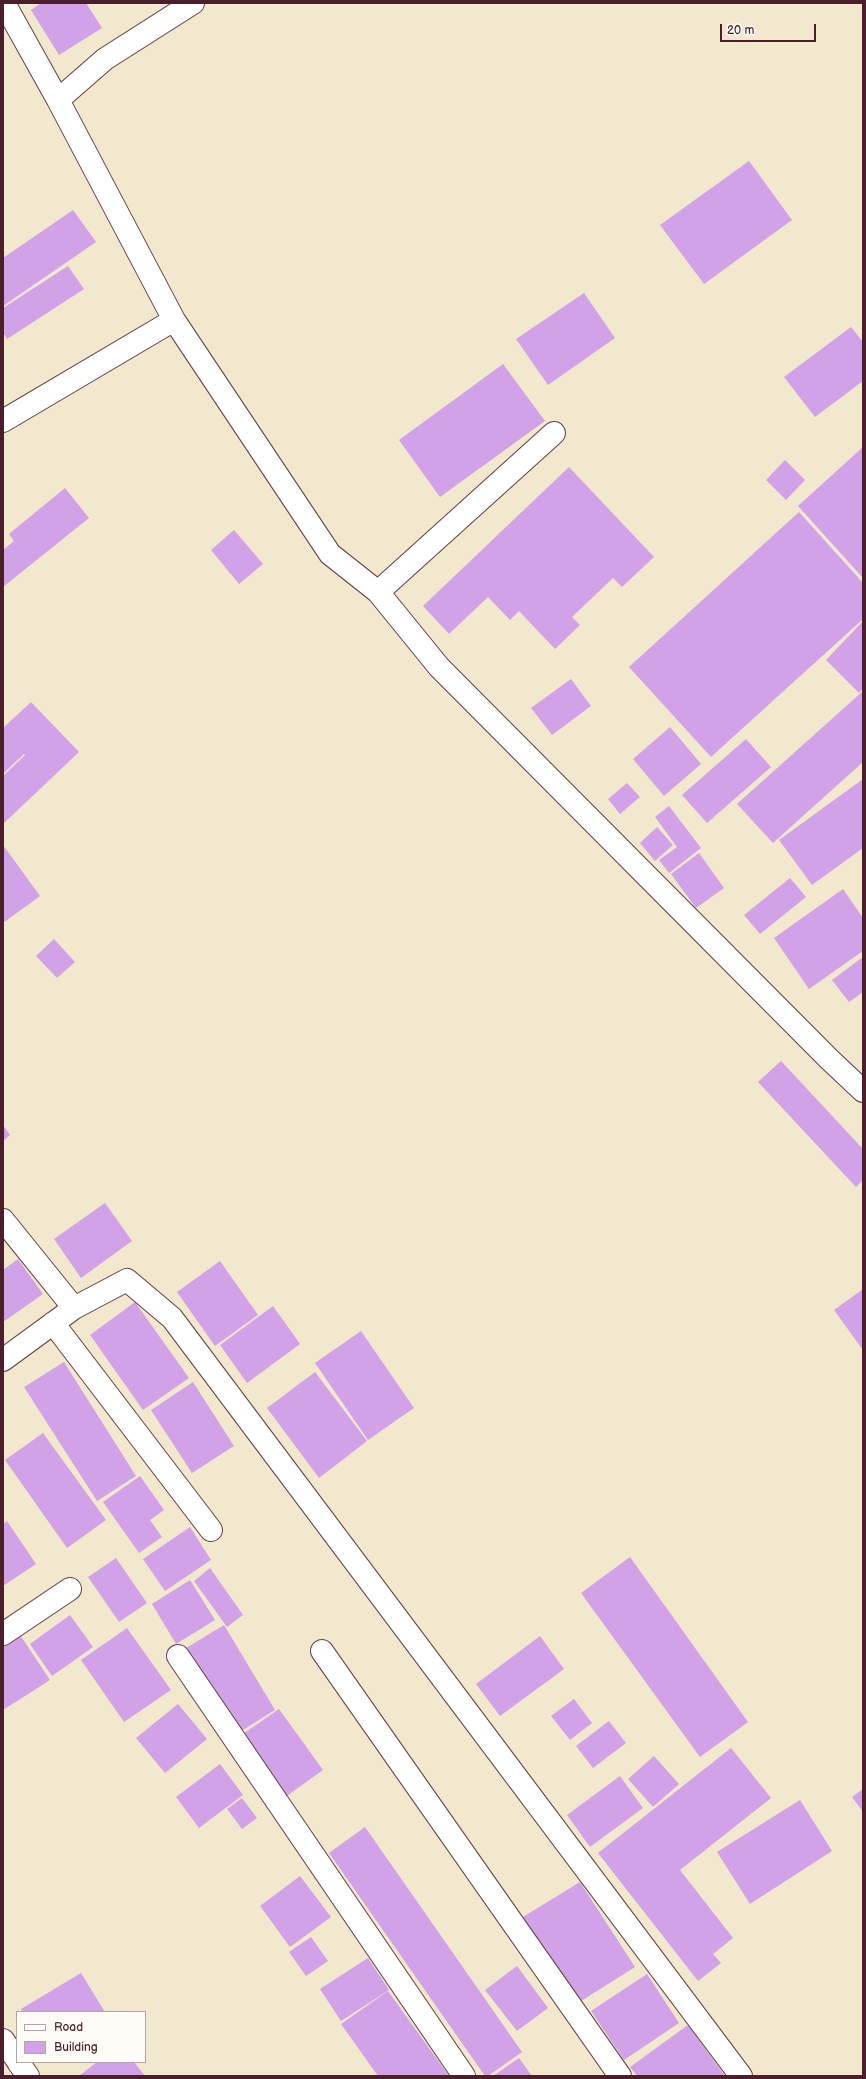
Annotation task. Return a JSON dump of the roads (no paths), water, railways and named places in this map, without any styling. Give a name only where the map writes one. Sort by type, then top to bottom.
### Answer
[{"type":"street","points":[[4,3],[58,100],[174,320],[330,554],[378,592],[439,667],[829,1059],[863,1090]]},
{"type":"street","points":[[58,100],[105,59],[193,3]]},
{"type":"street","points":[[3,421],[174,320]]},
{"type":"street","points":[[378,592],[554,433]]},
{"type":"street","points":[[3,1220],[74,1308]]},
{"type":"street","points":[[3,1360],[74,1308],[127,1280],[172,1318],[741,2076]]},
{"type":"street","points":[[53,1323],[211,1530]]},
{"type":"street","points":[[3,1634],[70,1589]]},
{"type":"street","points":[[322,1651],[620,2076]]},
{"type":"street","points":[[178,1656],[464,2076]]},
{"type":"street","points":[[3,2040],[16,2058]]},
{"type":"street","points":[[19,2063],[28,2076]]}]
